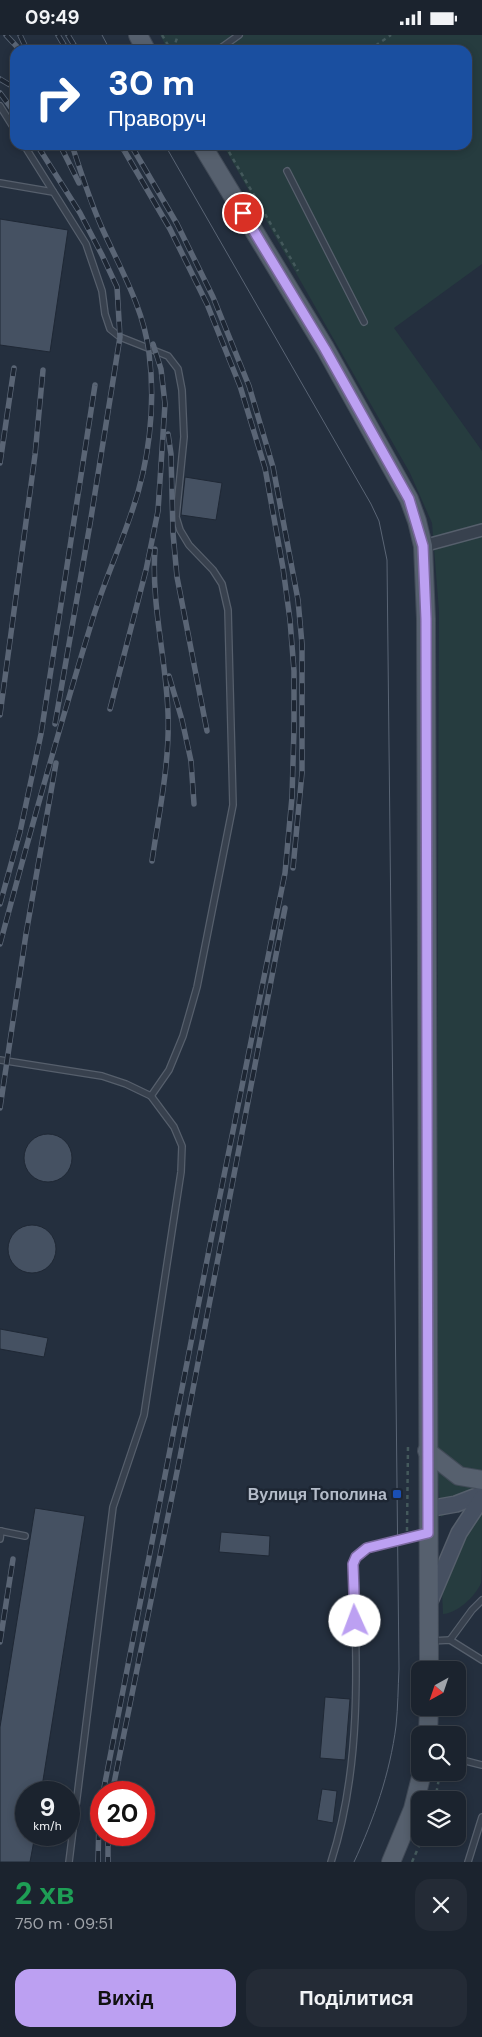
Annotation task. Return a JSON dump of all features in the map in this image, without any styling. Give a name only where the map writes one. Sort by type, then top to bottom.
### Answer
[{"type":"main road","points":[[205,150],[325,349],[409,499],[423,546],[426,608],[429,1661]]},
{"type":"main road","points":[[427,1451],[459,1476],[482,1480]]},
{"type":"main road","points":[[428,1509],[456,1504],[482,1494]]},
{"type":"main road","points":[[428,1605],[458,1533],[482,1498]]},
{"type":"main road","points":[[392,1862],[413,1809],[420,1781]]},
{"type":"street","points":[[423,546],[482,530]]},
{"type":"lane","points":[[225,45],[239,35]]},
{"type":"lane","points":[[0,106],[10,122]]},
{"type":"lane","points":[[27,150],[86,244],[102,291],[105,314],[110,329],[120,337],[168,356],[178,369],[182,390],[184,437],[176,517],[180,530],[189,545],[213,569],[222,584],[228,610],[233,805],[194,995],[182,1036],[169,1070],[151,1096]]},
{"type":"lane","points":[[287,171],[364,321]]},
{"type":"lane","points":[[0,183],[53,192]]},
{"type":"lane","points":[[0,1060],[102,1076],[126,1084],[151,1096],[174,1127],[182,1147],[181,1172],[144,1415],[113,1507],[69,1862]]},
{"type":"lane","points":[[0,1539],[1,1531],[26,1536]]},
{"type":"lane","points":[[331,1862],[340,1833],[351,1765],[356,1695],[353,1564],[356,1557],[367,1548],[428,1533]]},
{"type":"lane","points":[[450,1640],[482,1601]]},
{"type":"lane","points":[[429,1641],[450,1640],[482,1660]]},
{"type":"lane","points":[[466,1761],[482,1765]]},
{"type":"lane","points":[[468,1862],[482,1817]]},
{"type":"path","points":[[376,45],[391,35]]},
{"type":"path","points":[[407,1539],[408,1445]]},
{"type":"path","points":[[412,1862],[419,1846]]},
{"type":"green space","points":[[160,35],[482,35],[482,264],[394,328],[482,451],[482,1494],[441,1517],[436,1452],[439,611],[432,523],[410,473],[226,150],[472,150],[472,45],[165,45]]},
{"type":"green space","points":[[482,1512],[481,1583],[465,1603],[454,1611],[443,1614],[442,1591],[463,1536]]},
{"type":"building","points":[[0,219],[68,230],[50,352],[0,345]]},
{"type":"building","points":[[185,477],[222,483],[216,520],[181,515]]},
{"type":"building","points":[[48,1134],[57,1136],[65,1141],[70,1149],[72,1158],[70,1167],[65,1175],[57,1180],[48,1182],[39,1180],[31,1175],[26,1167],[24,1158],[26,1149],[31,1141],[39,1136]]},
{"type":"building","points":[[32,1225],[41,1227],[49,1232],[54,1240],[56,1249],[54,1258],[49,1266],[41,1271],[32,1273],[23,1271],[15,1266],[10,1258],[8,1249],[10,1240],[15,1232],[23,1227]]},
{"type":"building","points":[[0,1329],[48,1338],[44,1357],[0,1349]]},
{"type":"building","points":[[35,1508],[85,1516],[43,1781],[15,1781],[15,1846],[33,1846],[30,1862],[0,1862],[0,1727]]},
{"type":"building","points":[[221,1532],[270,1536],[269,1556],[219,1552]]},
{"type":"building","points":[[325,1697],[350,1699],[345,1760],[320,1758]]},
{"type":"building","points":[[322,1789],[337,1791],[333,1823],[317,1820]]},
{"type":"tram line","points":[[102,35],[107,45]]},
{"type":"tram line","points":[[168,150],[371,504],[379,521],[387,560],[399,1669],[396,1726],[390,1761],[368,1829],[354,1862]]},
{"type":"railway","points":[[6,35],[15,45]]},
{"type":"railway","points":[[20,35],[25,45]]},
{"type":"railway","points":[[58,35],[64,45]]},
{"type":"railway","points":[[68,35],[74,45]]},
{"type":"railway","points":[[0,79],[10,85]]},
{"type":"railway","points":[[0,93],[10,106]]},
{"type":"railway","points":[[40,150],[80,213],[117,287],[120,337],[55,724]]},
{"type":"railway","points":[[62,150],[79,183]]},
{"type":"railway","points":[[0,944],[44,782],[92,621],[137,495],[146,455],[151,414],[151,373],[142,321],[137,305],[94,208],[74,150]]},
{"type":"railway","points":[[105,1781],[285,873],[292,797],[294,729],[294,671],[290,620],[283,568],[265,468],[240,386],[207,304],[170,229],[124,150]]},
{"type":"railway","points":[[134,150],[177,224],[213,297],[249,386],[273,467],[298,600],[302,644],[302,773],[293,868]]},
{"type":"railway","points":[[110,709],[146,570],[158,511],[165,404],[161,369],[153,344]]},
{"type":"railway","points":[[0,463],[14,368]]},
{"type":"railway","points":[[0,715],[35,455],[43,370]]},
{"type":"railway","points":[[0,904],[20,832],[41,734],[95,385]]},
{"type":"railway","points":[[168,434],[171,454],[173,533],[177,577],[207,731]]},
{"type":"railway","points":[[152,861],[163,787],[168,731],[167,692],[155,590],[155,549]]},
{"type":"railway","points":[[169,676],[182,720],[191,761],[194,804]]},
{"type":"railway","points":[[0,1108],[26,934],[56,763]]},
{"type":"railway","points":[[114,1781],[180,1457],[285,908]]},
{"type":"railway","points":[[0,1642],[13,1559]]},
{"type":"railway","points":[[98,1846],[98,1862]]},
{"type":"railway","points":[[108,1846],[108,1862]]},
{"type":"place","name":"Вулиця Тополина","points":[[397,1494]]},
{"type":"route","points":[[243,213],[325,349],[409,499],[423,546],[426,619],[428,1533],[367,1548],[360,1552],[353,1564],[355,1621]]}]
